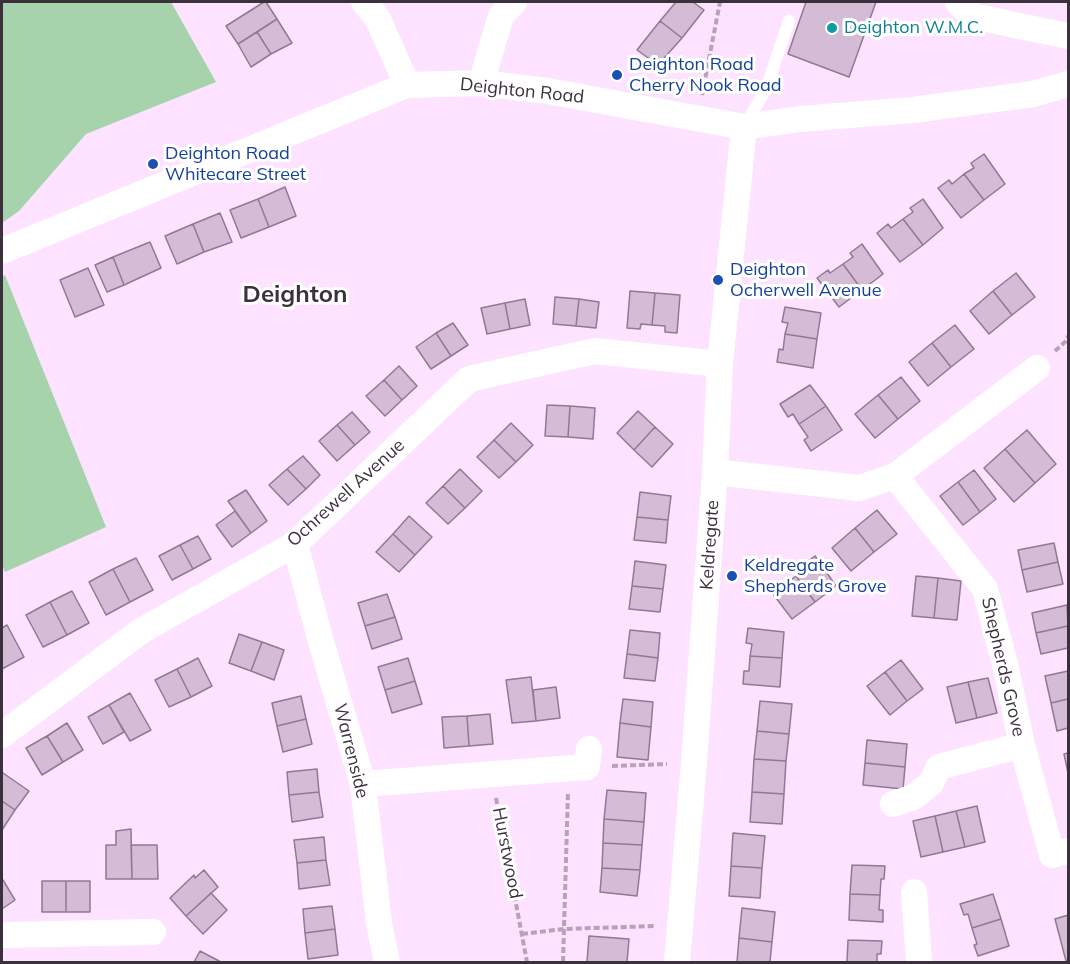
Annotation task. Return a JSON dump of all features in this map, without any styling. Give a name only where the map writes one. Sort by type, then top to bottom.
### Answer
[{"type":"street","points":[[364,2],[378,19],[407,85]]},
{"type":"street","points":[[481,83],[501,16],[514,2]]},
{"type":"street","points":[[958,2],[972,16],[1068,36]]},
{"type":"street","name":"Deighton Road","points":[[2,251],[407,85],[481,83],[548,91],[744,127],[800,119],[913,110],[1000,99],[1033,94],[1068,84]]},
{"type":"street","name":"Keldregate","points":[[677,963],[715,472],[720,364],[744,127]]},
{"type":"street","name":"Ochrewell Avenue","points":[[2,735],[141,631],[295,544],[469,379],[595,351],[720,364]]},
{"type":"street","points":[[715,472],[859,488],[896,476],[1037,369]]},
{"type":"street","name":"Shepherds Grove","points":[[896,476],[985,590],[1005,664],[1022,746],[1052,855],[1068,851]]},
{"type":"street","name":"Warrenside","points":[[295,544],[363,784],[379,923],[387,963]]},
{"type":"street","name":"Shepherds Grove","points":[[893,804],[914,797],[931,783],[939,767],[1022,746]]},
{"type":"street","points":[[363,784],[491,773],[582,762]]},
{"type":"street","points":[[914,892],[919,963]]},
{"type":"street","points":[[2,935],[153,932]]},
{"type":"lane","points":[[744,127],[766,89],[789,21]]},
{"type":"path","points":[[697,118],[720,2]]},
{"type":"path","points":[[563,963],[564,928],[582,762],[694,763]]},
{"type":"path","name":"Hurstwood","points":[[491,773],[527,963]]},
{"type":"path","points":[[522,934],[564,928],[680,926]]},
{"type":"green space","points":[[2,2],[171,2],[216,82],[86,134],[19,211],[2,223]]},
{"type":"green space","points":[[5,275],[106,527],[5,572],[2,565],[2,277]]},
{"type":"building","points":[[264,2],[277,19],[238,44],[226,26]]},
{"type":"building","points":[[676,2],[693,2],[704,10],[682,38],[660,21]]},
{"type":"building","name":"Deighton W.M.C.","points":[[806,2],[876,2],[849,77],[788,54]]},
{"type":"building","points":[[277,19],[292,43],[271,54],[257,32]]},
{"type":"building","points":[[660,21],[682,38],[658,65],[637,50]]},
{"type":"building","points":[[257,32],[271,54],[251,67],[238,44]]},
{"type":"building","points":[[984,154],[1005,184],[984,200],[964,174],[974,168],[971,163]]},
{"type":"building","points":[[964,174],[984,200],[961,218],[938,188],[949,180],[952,184]]},
{"type":"building","points":[[285,187],[296,216],[269,227],[258,199]]},
{"type":"building","points":[[258,199],[269,227],[241,238],[230,210]]},
{"type":"building","points":[[923,199],[943,228],[923,245],[903,219],[913,212],[910,208]]},
{"type":"building","points":[[220,213],[232,242],[204,252],[193,224]]},
{"type":"building","points":[[903,219],[923,245],[900,262],[877,233],[888,224],[891,228]]},
{"type":"building","points":[[193,224],[204,252],[177,264],[165,236]]},
{"type":"building","points":[[150,242],[161,268],[124,285],[113,257]]},
{"type":"building","points":[[862,244],[883,274],[862,290],[843,264],[853,257],[850,253]]},
{"type":"building","points":[[113,257],[124,285],[107,292],[95,265]]},
{"type":"building","points":[[843,264],[862,290],[839,307],[817,278],[828,270],[830,273]]},
{"type":"building","points":[[88,268],[104,305],[75,317],[60,280]]},
{"type":"building","points":[[1016,273],[1035,297],[1012,315],[993,291]]},
{"type":"building","points":[[630,291],[655,293],[652,325],[641,324],[640,329],[627,328]]},
{"type":"building","points":[[993,291],[1012,315],[989,334],[970,311]]},
{"type":"building","points":[[655,293],[680,295],[677,333],[665,332],[665,326],[652,325]]},
{"type":"building","points":[[555,297],[579,299],[576,326],[553,324]]},
{"type":"building","points":[[525,299],[530,325],[510,329],[505,303]]},
{"type":"building","points":[[579,299],[599,302],[596,328],[576,326]]},
{"type":"building","points":[[505,303],[510,329],[487,334],[481,308]]},
{"type":"building","points":[[785,307],[821,313],[817,339],[785,334],[788,323],[782,322]]},
{"type":"building","points":[[453,323],[468,345],[451,356],[436,333]]},
{"type":"building","points":[[955,325],[974,349],[951,367],[932,343]]},
{"type":"building","points":[[436,333],[451,356],[431,369],[416,347]]},
{"type":"building","points":[[785,334],[817,339],[813,368],[777,362],[779,349],[783,350]]},
{"type":"building","points":[[932,343],[951,367],[928,386],[909,362]]},
{"type":"building","points":[[399,366],[417,386],[402,400],[384,380]]},
{"type":"building","points":[[901,377],[920,401],[898,419],[878,395]]},
{"type":"building","points":[[384,380],[402,400],[385,416],[366,396]]},
{"type":"building","points":[[810,385],[826,406],[799,424],[793,414],[788,417],[780,404]]},
{"type":"building","points":[[878,395],[898,419],[875,438],[855,414]]},
{"type":"building","points":[[547,405],[570,406],[568,437],[545,436]]},
{"type":"building","points":[[570,406],[595,408],[593,439],[568,437]]},
{"type":"building","points":[[826,406],[842,430],[811,451],[804,440],[808,437],[799,424]]},
{"type":"building","points":[[638,411],[655,427],[634,450],[617,433]]},
{"type":"building","points":[[352,412],[370,432],[355,445],[337,425]]},
{"type":"building","points":[[511,423],[533,445],[516,462],[494,440]]},
{"type":"building","points":[[337,425],[355,445],[337,461],[319,441]]},
{"type":"building","points":[[655,427],[673,444],[652,467],[634,450]]},
{"type":"building","points":[[1027,430],[1056,464],[1035,483],[1005,449]]},
{"type":"building","points":[[494,440],[516,462],[499,478],[477,457]]},
{"type":"building","points":[[1005,449],[1035,483],[1014,502],[984,468]]},
{"type":"building","points":[[303,456],[320,475],[306,489],[287,469]]},
{"type":"building","points":[[287,469],[306,489],[288,505],[269,485]]},
{"type":"building","points":[[460,469],[482,491],[465,508],[443,486]]},
{"type":"building","points":[[974,470],[996,499],[980,512],[958,482]]},
{"type":"building","points":[[958,482],[980,512],[963,525],[940,496]]},
{"type":"building","points":[[443,486],[465,508],[448,524],[426,503]]},
{"type":"building","points":[[246,490],[267,521],[251,533],[228,501]]},
{"type":"building","points":[[640,492],[671,496],[668,520],[637,517]]},
{"type":"building","points":[[877,510],[897,534],[874,552],[855,528]]},
{"type":"building","points":[[235,511],[251,533],[232,547],[216,525]]},
{"type":"building","points":[[409,516],[432,537],[415,555],[393,534]]},
{"type":"building","points":[[637,517],[668,520],[666,543],[634,540]]},
{"type":"building","points":[[855,528],[874,552],[851,571],[832,548]]},
{"type":"building","points":[[393,534],[415,555],[399,572],[376,552]]},
{"type":"building","points":[[198,536],[211,559],[193,569],[180,545]]},
{"type":"building","points":[[1054,543],[1058,562],[1022,570],[1018,550]]},
{"type":"building","points":[[180,545],[193,569],[172,580],[159,556]]},
{"type":"building","points":[[815,556],[836,586],[815,602],[796,576],[805,570],[803,565]]},
{"type":"building","points":[[136,558],[153,590],[130,602],[113,569]]},
{"type":"building","points":[[635,561],[666,565],[663,589],[632,586]]},
{"type":"building","points":[[1058,562],[1063,584],[1027,592],[1022,570]]},
{"type":"building","points":[[113,569],[130,602],[106,615],[89,582]]},
{"type":"building","points":[[796,576],[815,602],[792,619],[770,590],[781,582],[783,586]]},
{"type":"building","points":[[916,576],[938,578],[934,618],[912,616]]},
{"type":"building","points":[[938,578],[961,581],[957,620],[934,618]]},
{"type":"building","points":[[632,586],[663,589],[660,612],[629,609]]},
{"type":"building","points":[[72,591],[89,623],[67,635],[50,602]]},
{"type":"building","points":[[387,594],[395,617],[365,626],[358,603]]},
{"type":"building","points":[[50,602],[67,635],[43,647],[26,615]]},
{"type":"building","points":[[1067,605],[1068,626],[1036,633],[1032,613]]},
{"type":"building","points":[[395,617],[402,639],[372,649],[365,626]]},
{"type":"building","points":[[7,625],[24,657],[2,669],[2,628]]},
{"type":"building","points":[[1068,626],[1068,648],[1041,654],[1036,633]]},
{"type":"building","points":[[748,628],[784,632],[782,658],[750,656],[752,644],[746,643]]},
{"type":"building","points":[[630,630],[660,633],[658,658],[627,654]]},
{"type":"building","points":[[239,634],[262,642],[251,671],[229,663]]},
{"type":"building","points":[[262,642],[284,650],[274,680],[251,671]]},
{"type":"building","points":[[627,654],[658,658],[655,681],[624,678]]},
{"type":"building","points":[[750,656],[782,658],[780,687],[743,684],[744,671],[749,671]]},
{"type":"building","points":[[198,658],[212,686],[191,697],[177,669]]},
{"type":"building","points":[[408,658],[415,681],[385,690],[378,667]]},
{"type":"building","points":[[901,660],[923,689],[907,701],[885,672]]},
{"type":"building","points":[[177,669],[191,697],[169,707],[155,680]]},
{"type":"building","points":[[1068,671],[1068,699],[1051,703],[1045,676]]},
{"type":"building","points":[[885,672],[907,701],[890,715],[867,686]]},
{"type":"building","points":[[531,677],[536,721],[512,723],[506,680]]},
{"type":"building","points":[[988,678],[997,713],[977,718],[968,682]]},
{"type":"building","points":[[415,681],[422,704],[392,713],[385,690]]},
{"type":"building","points":[[968,682],[977,718],[956,723],[947,687]]},
{"type":"building","points":[[556,687],[560,718],[536,721],[533,690]]},
{"type":"building","points":[[130,693],[151,730],[130,741],[109,705]]},
{"type":"building","points":[[301,696],[306,719],[277,726],[272,703]]},
{"type":"building","points":[[623,699],[653,702],[651,727],[620,723]]},
{"type":"building","points":[[1068,699],[1068,728],[1057,731],[1051,703]]},
{"type":"building","points":[[760,701],[792,704],[789,734],[757,731]]},
{"type":"building","points":[[109,705],[124,732],[103,744],[88,717]]},
{"type":"building","points":[[490,714],[493,744],[469,746],[467,716]]},
{"type":"building","points":[[467,716],[469,746],[444,748],[442,717]]},
{"type":"building","points":[[306,719],[312,744],[283,752],[277,726]]},
{"type":"building","points":[[67,723],[83,750],[63,762],[47,736]]},
{"type":"building","points":[[620,723],[651,727],[648,760],[617,757]]},
{"type":"building","points":[[757,731],[789,734],[786,761],[754,759]]},
{"type":"building","points":[[47,736],[63,762],[42,775],[26,748]]},
{"type":"building","points":[[867,740],[907,744],[905,767],[865,763]]},
{"type":"building","points":[[1068,753],[1068,773],[1064,754]]},
{"type":"building","points":[[754,759],[786,761],[784,794],[752,792]]},
{"type":"building","points":[[865,763],[905,767],[903,789],[863,785]]},
{"type":"building","points":[[317,769],[319,792],[289,795],[287,772]]},
{"type":"building","points":[[3,773],[29,791],[15,810],[2,801]]},
{"type":"building","points":[[607,790],[646,793],[644,822],[604,819]]},
{"type":"building","points":[[319,792],[323,817],[292,822],[289,795]]},
{"type":"building","points":[[752,792],[784,794],[782,824],[750,822]]},
{"type":"building","points":[[2,801],[15,810],[2,830]]},
{"type":"building","points":[[977,806],[985,842],[965,847],[956,811]]},
{"type":"building","points":[[956,811],[965,847],[943,852],[935,816]]},
{"type":"building","points":[[935,816],[943,852],[921,857],[913,821]]},
{"type":"building","points":[[604,819],[644,822],[642,845],[603,843]]},
{"type":"building","points":[[131,829],[132,879],[106,879],[106,845],[116,845],[116,831]]},
{"type":"building","points":[[733,833],[765,836],[762,868],[731,866]]},
{"type":"building","points":[[324,837],[326,860],[297,863],[294,840]]},
{"type":"building","points":[[603,843],[642,845],[640,870],[602,868]]},
{"type":"building","points":[[131,845],[157,845],[158,879],[132,879]]},
{"type":"building","points":[[326,860],[330,885],[299,889],[297,863]]},
{"type":"building","points":[[852,865],[885,866],[880,895],[850,894]]},
{"type":"building","points":[[731,866],[762,868],[760,898],[729,896]]},
{"type":"building","points":[[602,868],[640,870],[637,896],[600,892]]},
{"type":"building","points":[[204,870],[218,887],[186,916],[170,898],[194,875],[195,878]]},
{"type":"building","points":[[2,881],[15,900],[2,909]]},
{"type":"building","points":[[42,881],[66,881],[66,912],[42,912]]},
{"type":"building","points":[[66,881],[90,881],[90,912],[66,912]]},
{"type":"building","points":[[211,893],[227,910],[203,934],[186,916]]},
{"type":"building","points":[[850,894],[880,895],[879,910],[883,910],[883,922],[849,920]]},
{"type":"building","points":[[993,894],[1001,919],[972,928],[968,914],[964,915],[960,904]]},
{"type":"building","points":[[332,906],[335,929],[305,933],[303,909]]},
{"type":"building","points":[[742,908],[775,912],[772,942],[739,938]]},
{"type":"building","points":[[1068,915],[1068,960],[1066,961],[1055,919]]},
{"type":"building","points":[[1001,919],[1009,946],[978,956],[972,928]]},
{"type":"building","points":[[335,929],[338,955],[308,959],[305,933]]},
{"type":"building","points":[[589,936],[629,939],[627,962],[587,962]]},
{"type":"building","points":[[739,938],[772,942],[770,962],[737,962]]},
{"type":"building","points":[[848,940],[882,941],[881,954],[877,954],[877,962],[847,962]]},
{"type":"building","points":[[200,951],[221,962],[194,962]]},
{"type":"place","name":"Deighton W.M.C.","points":[[832,28]]},
{"type":"place","name":"Deighton Road Cherry Nook Road","points":[[617,75]]},
{"type":"place","name":"Deighton Road Whitecare Street","points":[[153,164]]},
{"type":"place","name":"Deighton Ocherwell Avenue","points":[[718,280]]},
{"type":"place","name":"Keldregate Shepherds Grove","points":[[732,576]]},
{"type":"district","name":"Deighton","points":[[295,295]]}]
